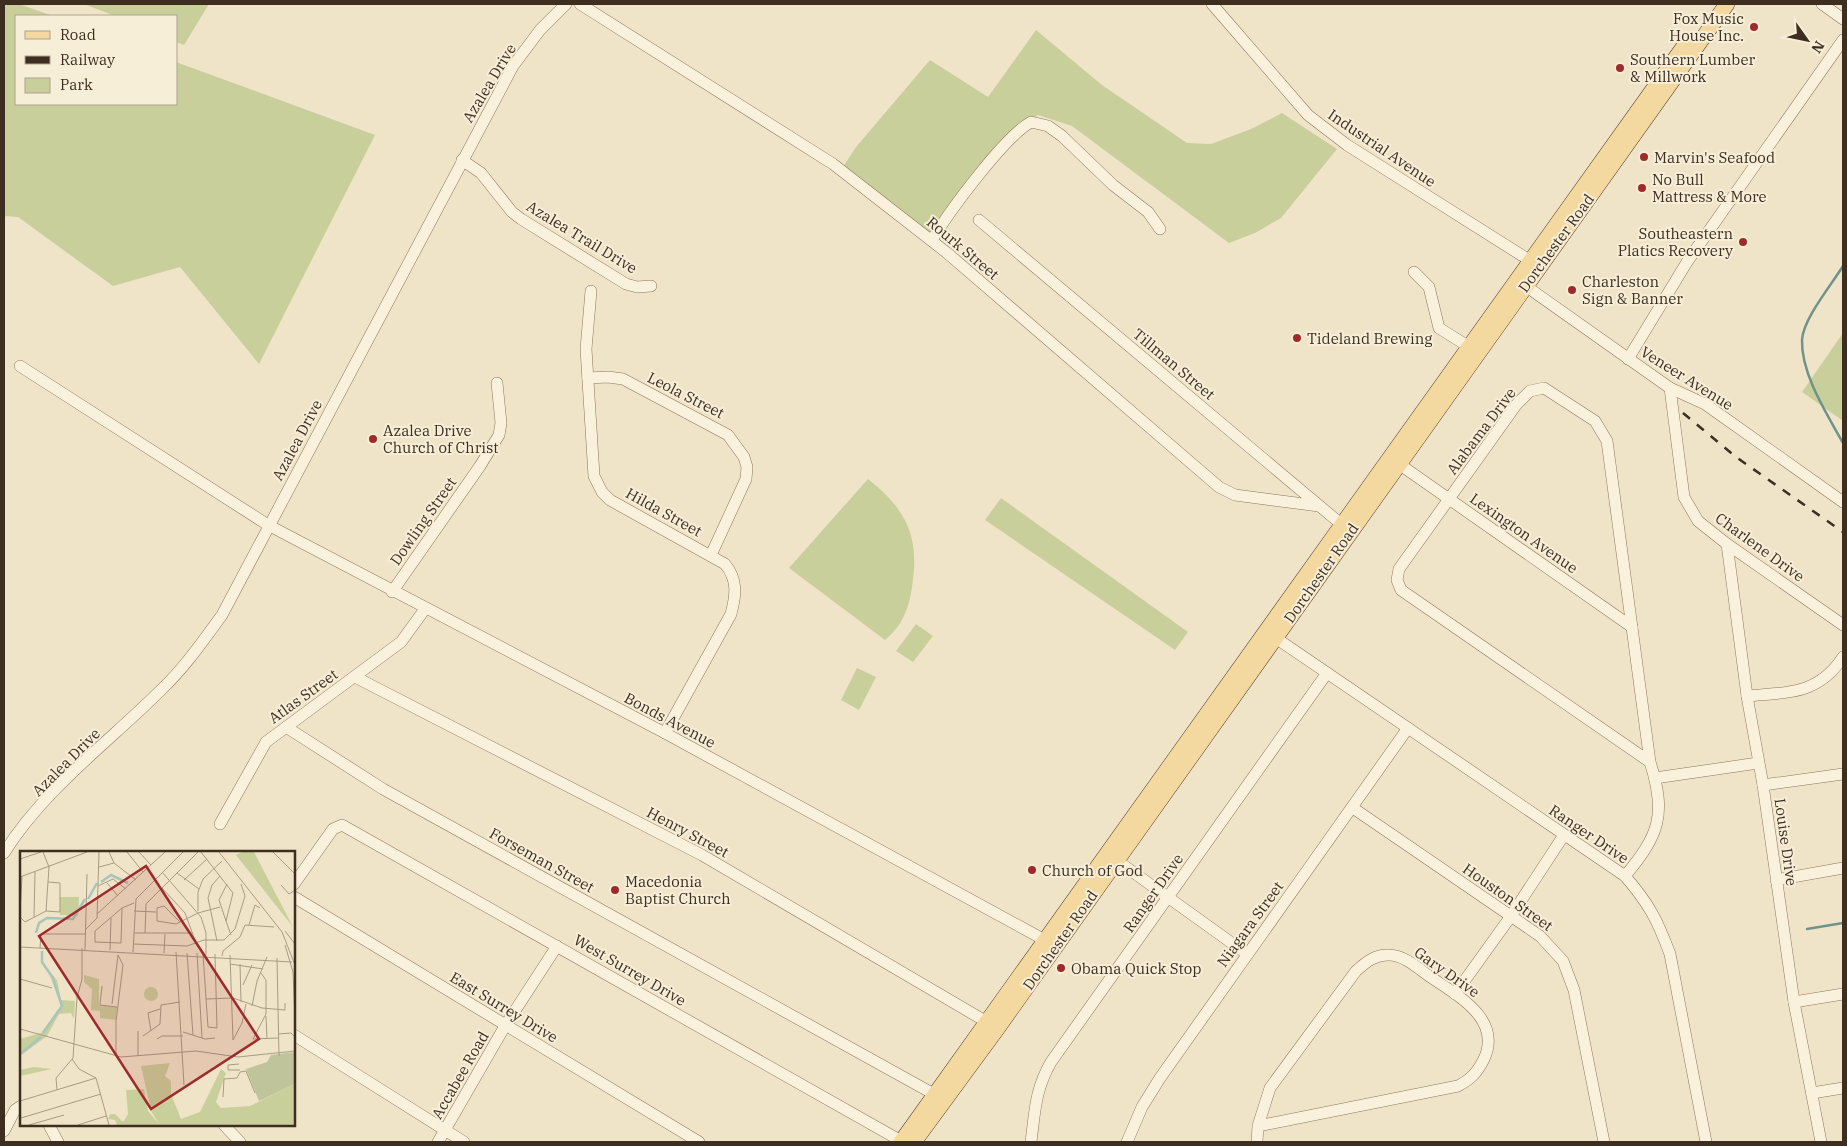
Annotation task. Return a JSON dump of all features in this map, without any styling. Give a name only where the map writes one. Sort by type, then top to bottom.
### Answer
[{"type":"main road","name":"Dorchester Road","points":[[905,1142],[940,1098],[1521,283],[1714,4]]},
{"type":"main road","name":"Dorchester Road","points":[[1534,264],[1727,4]]},
{"type":"main road","name":"Dorchester Road","points":[[1346,528],[1399,464],[1473,350]]},
{"type":"street","name":"Azalea Drive","points":[[4,853],[12,840],[57,788],[164,688],[189,660],[222,615],[268,525],[513,66],[540,30],[566,4]]},
{"type":"street","name":"Rourk Street","points":[[580,4],[833,164],[932,240],[1219,487],[1235,495],[1319,506]]},
{"type":"street","name":"Industrial Avenue","points":[[1212,4],[1308,115],[1347,145],[1534,264]]},
{"type":"street","points":[[1822,4],[1843,19]]},
{"type":"street","points":[[1628,359],[1687,262],[1843,40]]},
{"type":"street","points":[[932,240],[944,221],[993,160],[1020,128],[1031,122],[1048,126],[1062,136],[1113,185],[1148,212],[1160,229]]},
{"type":"street","name":"Azalea Trail Drive","points":[[462,160],[481,173],[512,212],[536,230],[626,284],[651,286]]},
{"type":"street","name":"Tillman Street","points":[[979,220],[1346,528]]},
{"type":"street","points":[[1414,272],[1429,287],[1439,328],[1473,350]]},
{"type":"street","name":"Veneer Avenue","points":[[1521,283],[1670,388],[1705,404],[1843,502]]},
{"type":"street","name":"Hilda Street","points":[[591,291],[586,349],[594,476],[602,492],[610,500],[725,564],[732,574],[736,597],[731,614],[665,733]]},
{"type":"street","name":"Bonds Avenue","points":[[20,366],[268,525],[392,592],[665,733],[1050,943]]},
{"type":"street","name":"Leola Street","points":[[588,378],[608,377],[622,379],[719,429],[737,445],[747,467],[746,479],[711,555]]},
{"type":"street","name":"Dowling Street","points":[[392,592],[480,466],[499,435],[501,422],[497,383]]},
{"type":"street","name":"Alabama Drive","points":[[1625,876],[1646,851],[1656,830],[1659,807],[1655,778],[1650,762],[1606,441],[1595,421],[1544,388],[1530,391],[1516,406],[1399,569],[1397,580],[1401,590],[1650,762]]},
{"type":"street","name":"Charlene Drive","points":[[1670,388],[1684,497],[1698,521],[1727,544],[1843,625]]},
{"type":"street","name":"Lexington Avenue","points":[[1399,464],[1450,498],[1632,628]]},
{"type":"street","name":"Louise Drive","points":[[1727,544],[1747,696],[1763,785],[1794,1002],[1821,1142]]},
{"type":"street","name":"Atlas Street","points":[[220,824],[266,742],[402,642],[425,609]]},
{"type":"street","name":"Ranger Drive","points":[[1270,634],[1625,876],[1648,903],[1660,927],[1670,954],[1706,1142]]},
{"type":"street","points":[[1747,696],[1800,691],[1813,686],[1830,675],[1843,657]]},
{"type":"street","name":"Ranger Drive","points":[[1032,1142],[1036,1093],[1041,1079],[1327,673]]},
{"type":"street","name":"Henry Street","points":[[355,677],[702,855],[992,1025]]},
{"type":"street","name":"Forseman Street","points":[[286,727],[391,794],[940,1098]]},
{"type":"street","name":"Niagara Street","points":[[1127,1142],[1142,1107],[1160,1078],[1408,728]]},
{"type":"street","points":[[1655,778],[1758,763]]},
{"type":"street","points":[[1763,785],[1843,774]]},
{"type":"street","name":"Houston Street","points":[[1353,808],[1540,936],[1563,961],[1574,990],[1604,1142]]},
{"type":"street","name":"West Surrey Drive","points":[[295,883],[333,829],[342,825],[905,1142]]},
{"type":"street","points":[[1455,994],[1511,916],[1564,835]]},
{"type":"street","points":[[1111,857],[1247,954]]},
{"type":"street","points":[[1776,880],[1843,868]]},
{"type":"street","name":"East Surrey Drive","points":[[295,898],[699,1142]]},
{"type":"street","name":"Accabee Road","points":[[438,1142],[505,1026],[557,946]]},
{"type":"street","name":"Gary Drive","points":[[1257,1142],[1258,1126],[1270,1088],[1356,971],[1371,959],[1380,955],[1398,956],[1455,994],[1479,1015],[1487,1029],[1486,1054],[1478,1071],[1470,1080],[1458,1086],[1258,1126]]},
{"type":"street","points":[[1794,1002],[1843,994]]},
{"type":"street","points":[[295,1036],[464,1142]]},
{"type":"street","points":[[1812,1093],[1843,1088]]},
{"type":"street","points":[[4,1131],[15,1110],[20,1107]]},
{"type":"street","points":[[50,1126],[58,1142]]},
{"type":"street","points":[[225,1126],[240,1142]]},
{"type":"green space","points":[[4,4],[19,4],[50,15],[15,15],[15,105],[178,105],[178,63],[375,135],[259,364],[180,267],[113,286],[18,217],[4,216]]},
{"type":"green space","points":[[84,4],[209,4],[184,45],[178,43],[178,15],[112,15]]},
{"type":"green space","points":[[1036,30],[1102,85],[1187,143],[1211,144],[1251,129],[1282,113],[1337,149],[1281,218],[1255,233],[1229,243],[1072,126],[1038,115],[1020,128],[932,240],[841,170],[856,147],[930,60],[988,97]]},
{"type":"green space","points":[[1843,333],[1843,421],[1802,392]]},
{"type":"green space","points":[[868,479],[881,490],[901,514],[908,526],[914,553],[912,587],[907,610],[896,629],[885,640],[789,568]]},
{"type":"green space","points":[[1001,498],[1188,632],[1175,650],[985,520]]},
{"type":"green space","points":[[916,624],[933,636],[913,662],[896,651]]},
{"type":"green space","points":[[857,668],[876,677],[859,710],[841,700]]},
{"type":"waterway","points":[[1843,266],[1807,322],[1802,340],[1803,353],[1810,380],[1843,443]]},
{"type":"waterway","points":[[1807,929],[1843,923]]},
{"type":"railway","points":[[1683,413],[1736,457],[1843,532]]},
{"type":"place","name":"Fox Music House Inc.","points":[[1754,27]]},
{"type":"place","name":"Southern Lumber & Millwork","points":[[1620,68]]},
{"type":"place","name":"Marvin's Seafood","points":[[1644,157]]},
{"type":"place","name":"No Bull Mattress & More","points":[[1642,188]]},
{"type":"place","name":"Southeastern Platics Recovery","points":[[1743,242]]},
{"type":"place","name":"Charleston Sign & Banner","points":[[1572,290]]},
{"type":"place","name":"Tideland Brewing","points":[[1297,338]]},
{"type":"place","name":"Azalea Drive Church of Christ","points":[[373,439]]},
{"type":"place","name":"Church of God","points":[[1032,870]]},
{"type":"place","name":"Macedonia Baptist Church","points":[[615,890]]},
{"type":"place","name":"Obama Quick Stop","points":[[1061,968]]}]
